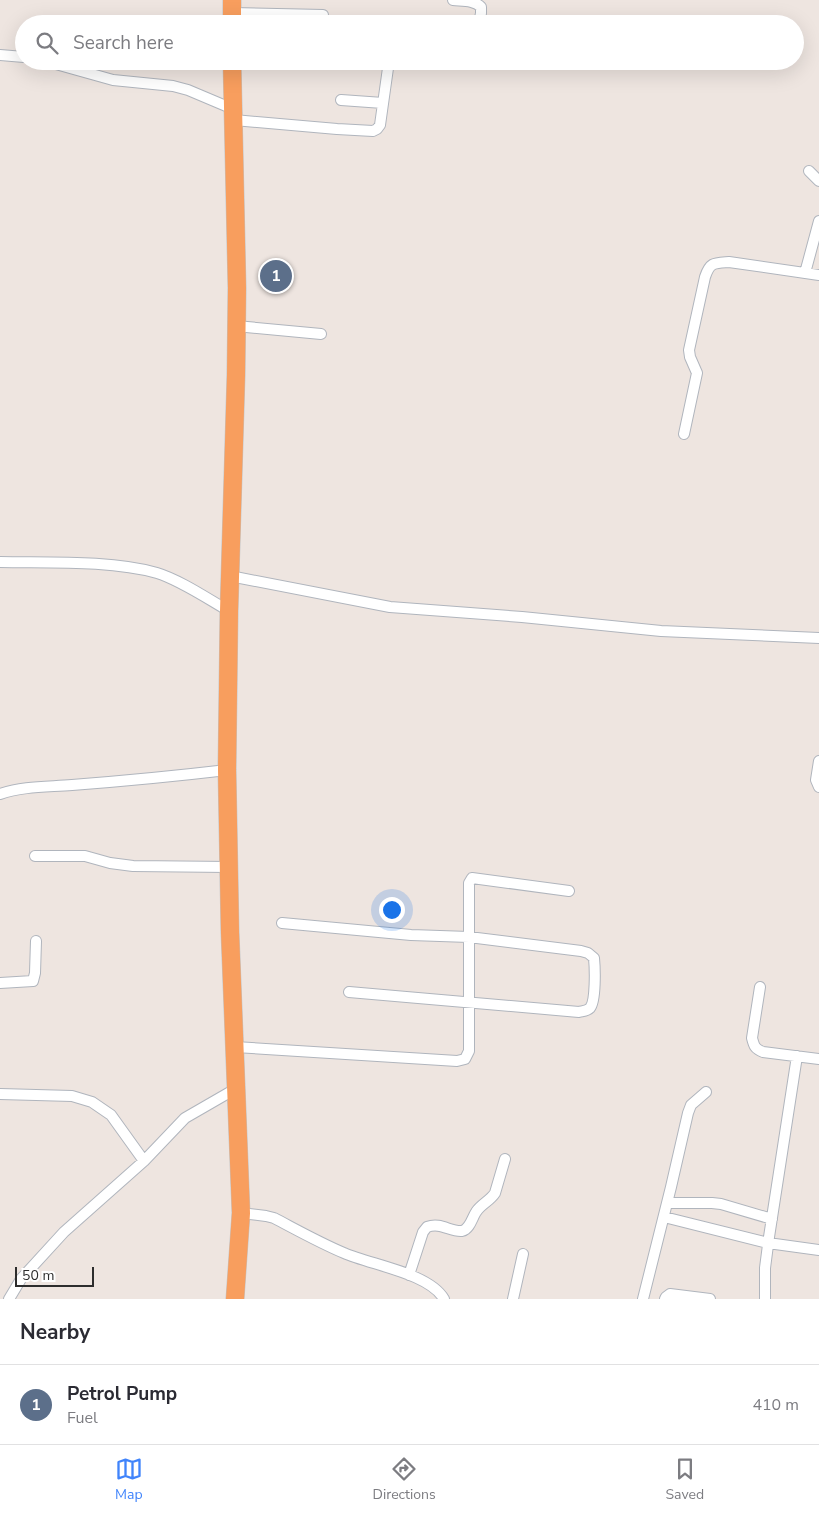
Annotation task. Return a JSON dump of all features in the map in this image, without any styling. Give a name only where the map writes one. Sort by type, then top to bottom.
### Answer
[{"type":"highway","points":[[232,70],[236,375],[229,611],[227,770],[241,1213],[235,1299]]},
{"type":"street","points":[[453,0],[478,3],[481,7],[480,15]]},
{"type":"street","points":[[232,12],[323,15]]},
{"type":"street","points":[[0,55],[15,56]]},
{"type":"street","points":[[77,70],[113,80],[173,86],[188,90],[233,115],[337,130],[373,131],[378,129],[380,125],[388,70]]},
{"type":"street","points":[[340,100],[383,103]]},
{"type":"street","points":[[809,171],[819,181]]},
{"type":"street","points":[[805,273],[819,220]]},
{"type":"street","points":[[684,434],[697,372],[689,350],[708,268],[715,263],[729,262],[819,275]]},
{"type":"street","points":[[236,326],[321,334]]},
{"type":"street","points":[[0,562],[97,565],[158,573],[190,588],[229,611]]},
{"type":"street","points":[[230,576],[390,607],[522,617],[660,631],[819,638]]},
{"type":"street","points":[[819,761],[816,780],[819,787]]},
{"type":"street","points":[[0,794],[7,791],[31,788],[160,778],[227,770]]},
{"type":"street","points":[[35,856],[85,856],[110,863],[133,866],[230,866]]},
{"type":"street","points":[[235,1047],[457,1061],[465,1059],[469,1052],[470,883],[472,878],[569,891]]},
{"type":"street","points":[[282,924],[411,935],[470,937],[580,951],[588,953],[594,958],[595,965],[591,1007],[579,1012],[349,992]]},
{"type":"street","points":[[0,983],[33,981],[36,941]]},
{"type":"street","points":[[760,987],[752,1038],[757,1049],[763,1052],[819,1059]]},
{"type":"street","points":[[765,1299],[768,1243],[797,1056]]},
{"type":"street","points":[[9,1299],[20,1278],[64,1232],[144,1162],[185,1118],[237,1088]]},
{"type":"street","points":[[643,1299],[688,1113],[691,1105],[706,1092]]},
{"type":"street","points":[[0,1094],[72,1096],[92,1102],[111,1115],[144,1162]]},
{"type":"street","points":[[409,1275],[423,1232],[427,1227],[440,1225],[462,1231],[466,1229],[482,1204],[493,1197],[505,1159]]},
{"type":"street","points":[[667,1203],[712,1203],[772,1219]]},
{"type":"street","points":[[241,1213],[274,1218],[346,1254],[409,1275],[429,1284],[446,1298]]},
{"type":"street","points":[[664,1216],[768,1243],[819,1250]]},
{"type":"street","points":[[513,1299],[523,1254]]},
{"type":"street","points":[[665,1299],[670,1294],[710,1299]]},
{"type":"place","name":"Petrol Pump","points":[[276,276]]}]
